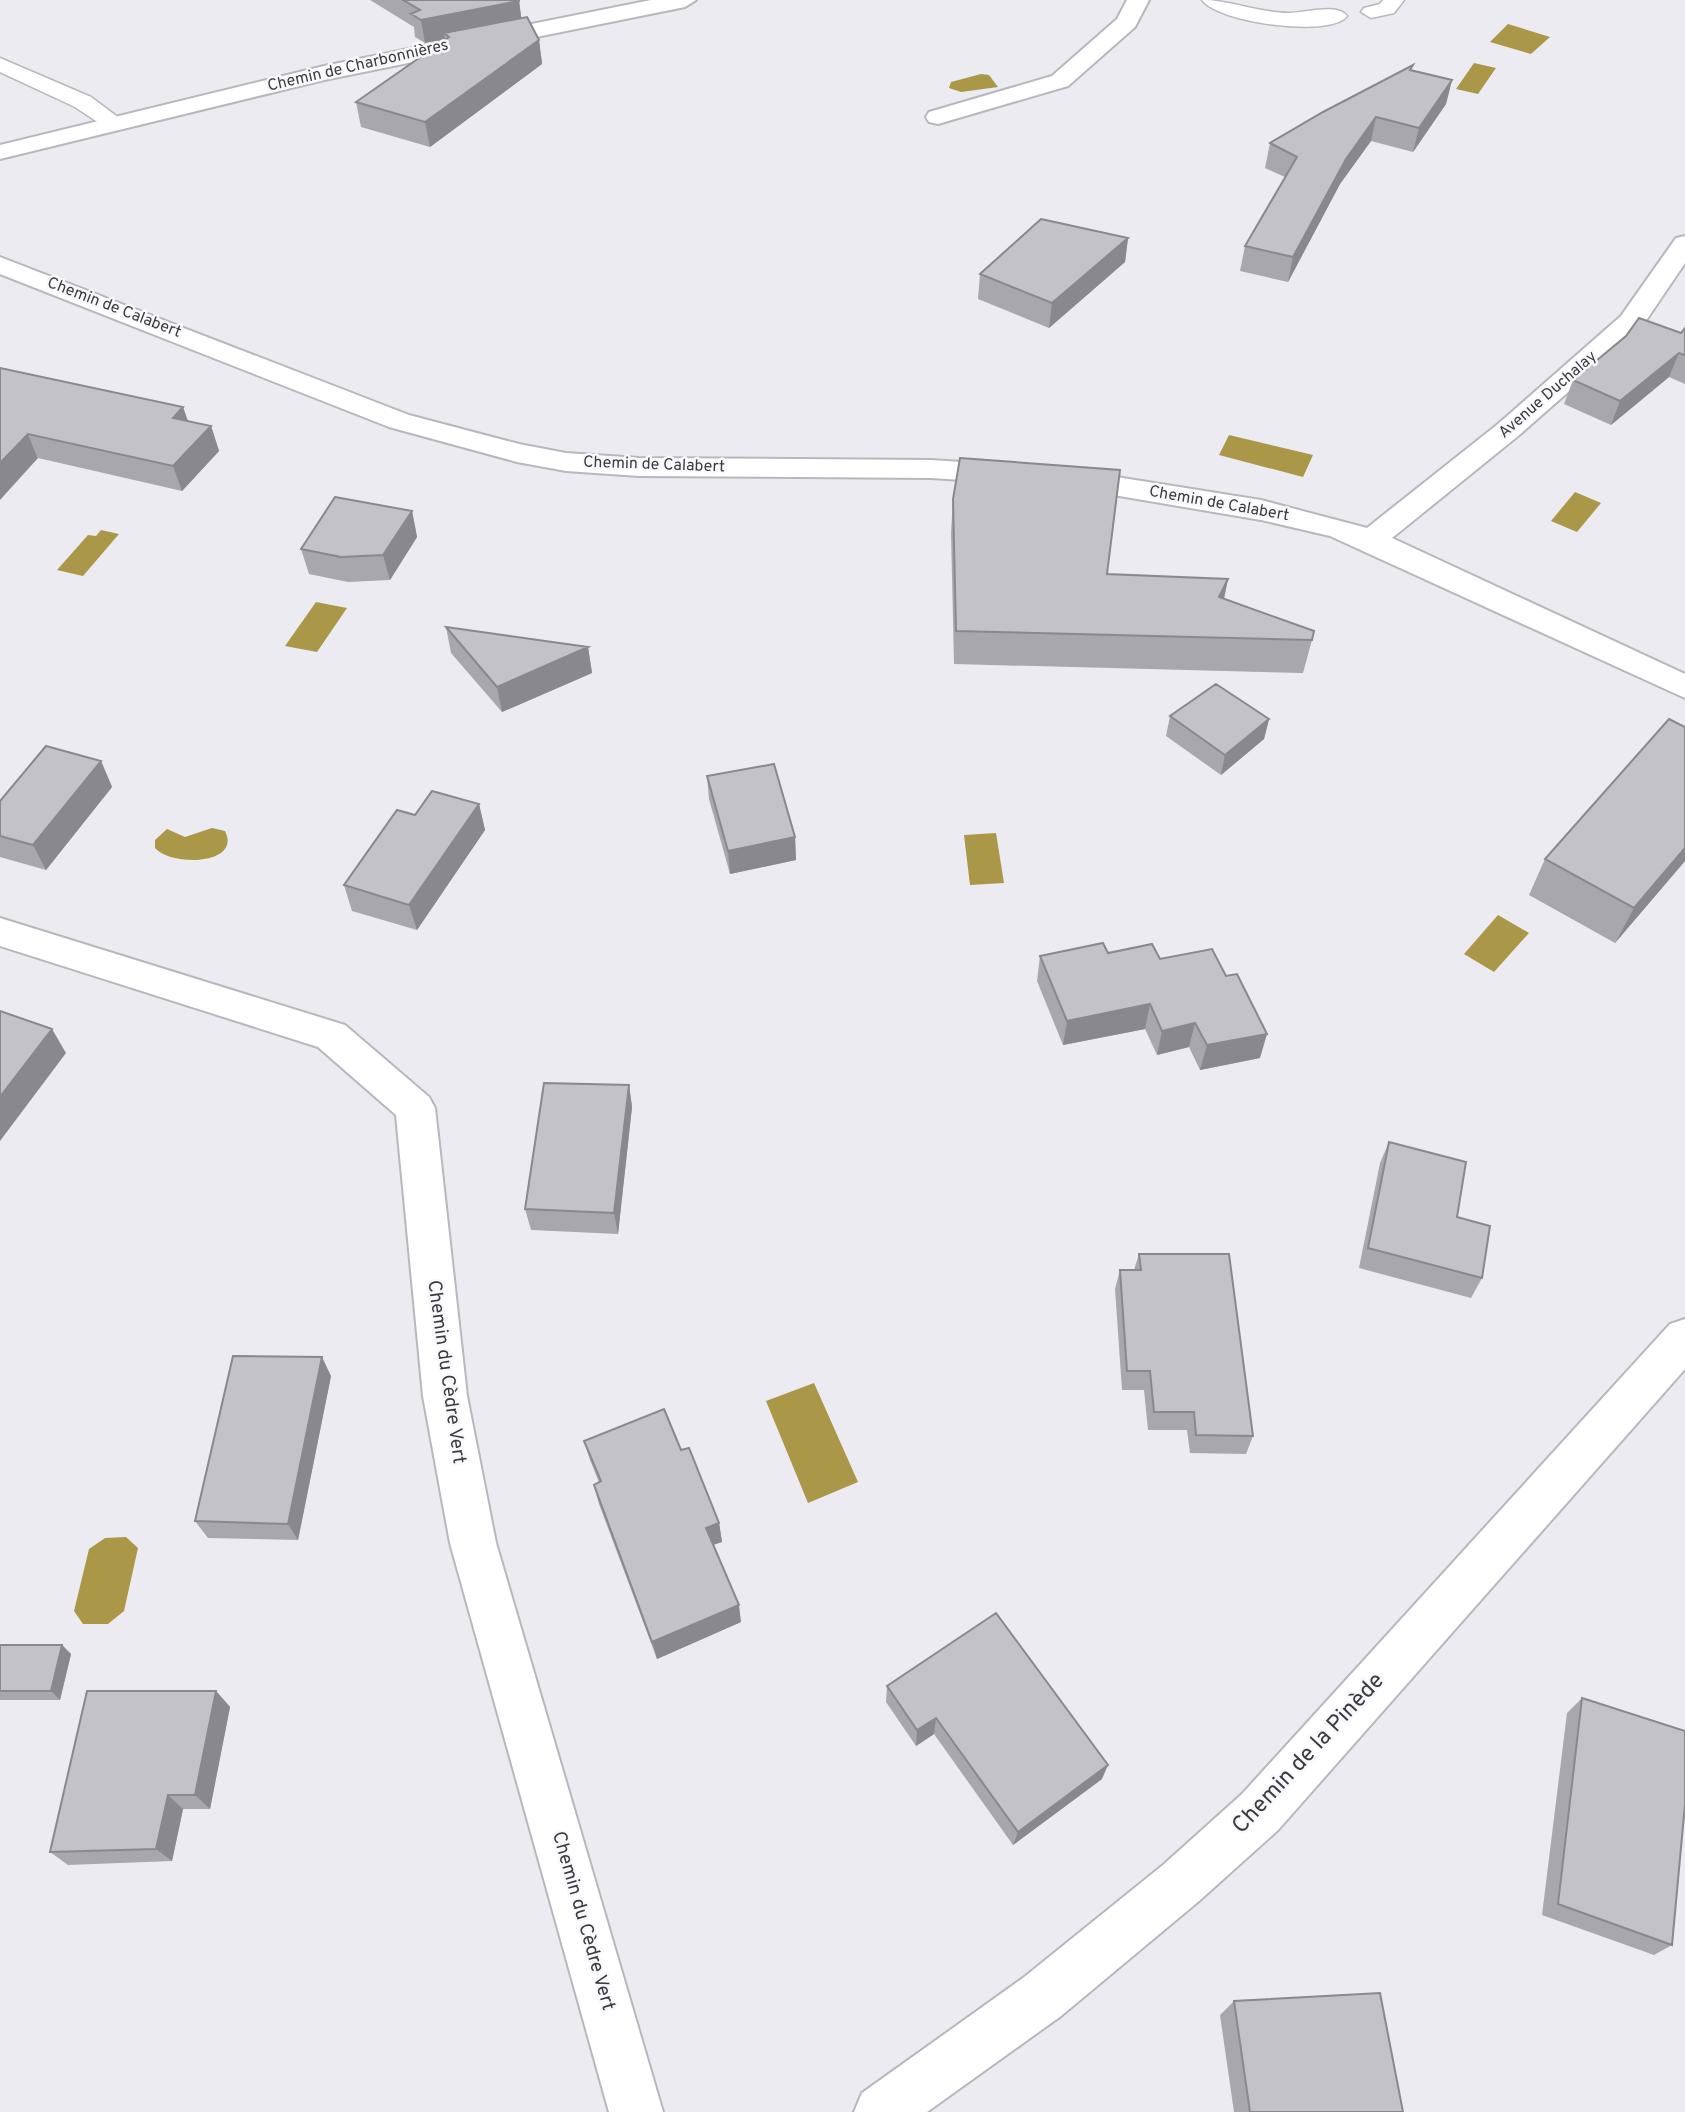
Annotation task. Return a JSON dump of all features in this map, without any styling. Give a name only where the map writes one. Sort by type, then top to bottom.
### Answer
[{"type":"street","name":"Chemin de Charbonnières","points":[[0,152],[426,50],[685,0]]},
{"type":"street","points":[[938,117],[1060,81],[1127,22],[1138,0]]},
{"type":"street","name":"Avenue Duchalay","points":[[1388,540],[1632,322],[1685,244]]},
{"type":"street","name":"Chemin de Calabert","points":[[0,265],[399,421],[517,453],[566,462],[639,467],[931,469],[1060,477],[1248,508],[1388,540]]},
{"type":"street","points":[[1388,540],[1685,688]]},
{"type":"street","name":"Chemin du Cèdre Vert","points":[[0,932],[331,1036],[415,1108],[445,1396],[473,1543],[636,2112]]},
{"type":"street","name":"Chemin de la Pinède","points":[[881,2112],[1042,1997],[1181,1883],[1260,1812],[1685,1338]]},
{"type":"lane","points":[[1212,0],[1243,16],[1312,19],[1337,16]]},
{"type":"lane","points":[[1371,12],[1387,9],[1394,0]]},
{"type":"lane","points":[[0,64],[83,102],[116,124]]},
{"type":"shaded area","points":[[1508,24],[1550,37],[1531,54],[1490,42]]},
{"type":"shaded area","points":[[1474,63],[1496,68],[1478,94],[1456,89]]},
{"type":"shaded area","points":[[981,74],[989,75],[998,87],[961,92],[949,88],[951,82]]},
{"type":"shaded area","points":[[1229,435],[1313,455],[1303,477],[1219,455]]},
{"type":"shaded area","points":[[1575,492],[1601,503],[1577,532],[1551,521]]},
{"type":"shaded area","points":[[101,530],[119,534],[83,576],[57,570],[88,535],[96,536]]},
{"type":"shaded area","points":[[316,602],[347,608],[317,652],[285,646]]},
{"type":"shaded area","points":[[212,828],[225,831],[228,842],[224,851],[215,856],[189,860],[164,854],[155,848],[155,840],[167,829],[185,837]]},
{"type":"shaded area","points":[[996,833],[1004,883],[970,885],[964,835]]},
{"type":"shaded area","points":[[1498,915],[1529,933],[1494,972],[1464,954]]},
{"type":"shaded area","points":[[814,1383],[858,1482],[808,1503],[766,1401]]},
{"type":"shaded area","points":[[126,1537],[138,1548],[124,1611],[108,1624],[83,1624],[74,1611],[89,1549],[105,1538]]},
{"type":"building","points":[[403,0],[519,1],[421,20],[411,14],[420,10]]},
{"type":"building","points":[[527,17],[539,40],[425,122],[356,102],[449,37],[444,33]]},
{"type":"building","points":[[1413,65],[1410,70],[1452,80],[1419,128],[1376,117],[1346,159],[1293,257],[1245,246],[1297,157],[1270,143]]},
{"type":"building","points":[[1041,219],[1128,238],[1052,303],[980,274]]},
{"type":"building","points":[[1639,318],[1681,333],[1685,328],[1685,355],[1679,353],[1620,401],[1573,380],[1626,336]]},
{"type":"building","points":[[0,368],[183,407],[173,418],[211,426],[173,466],[28,434],[0,463]]},
{"type":"building","points":[[960,458],[1120,470],[1107,574],[1228,579],[1219,597],[1314,631],[1312,640],[956,631],[953,499]]},
{"type":"building","points":[[335,497],[412,511],[383,555],[341,557],[301,549]]},
{"type":"building","points":[[446,627],[588,647],[497,687]]},
{"type":"building","points":[[1216,684],[1269,719],[1225,755],[1170,716]]},
{"type":"building","points":[[1669,719],[1685,727],[1685,848],[1634,908],[1545,859]]},
{"type":"building","points":[[46,746],[101,761],[33,845],[0,836],[0,801]]},
{"type":"building","points":[[774,764],[795,837],[728,851],[707,776]]},
{"type":"building","points":[[432,791],[479,804],[409,905],[344,885],[397,810],[415,815]]},
{"type":"building","points":[[1103,943],[1108,953],[1152,944],[1160,959],[1212,949],[1226,976],[1237,974],[1267,1034],[1207,1045],[1195,1023],[1162,1031],[1150,1004],[1067,1021],[1040,956]]},
{"type":"building","points":[[0,1011],[52,1029],[0,1097]]},
{"type":"building","points":[[544,1083],[629,1085],[614,1213],[525,1209]]},
{"type":"building","points":[[1389,1142],[1466,1162],[1457,1217],[1490,1226],[1482,1278],[1368,1248]]},
{"type":"building","points":[[1139,1254],[1229,1254],[1253,1436],[1196,1435],[1194,1412],[1154,1412],[1150,1371],[1127,1371],[1120,1270],[1141,1270]]},
{"type":"building","points":[[233,1356],[322,1357],[288,1524],[195,1521]]},
{"type":"building","points":[[664,1409],[681,1450],[689,1448],[719,1523],[706,1528],[739,1605],[652,1642],[594,1485],[601,1481],[584,1441]]},
{"type":"building","points":[[996,1613],[1108,1765],[1018,1832],[936,1718],[917,1730],[887,1686]]},
{"type":"building","points":[[0,1645],[62,1645],[51,1691],[0,1691]]},
{"type":"building","points":[[87,1691],[216,1691],[195,1795],[168,1795],[156,1849],[50,1852]]},
{"type":"building","points":[[1582,1698],[1685,1731],[1685,1804],[1672,1945],[1558,1904]]},
{"type":"building","points":[[1380,1993],[1403,2112],[1250,2112],[1234,2001]]}]
